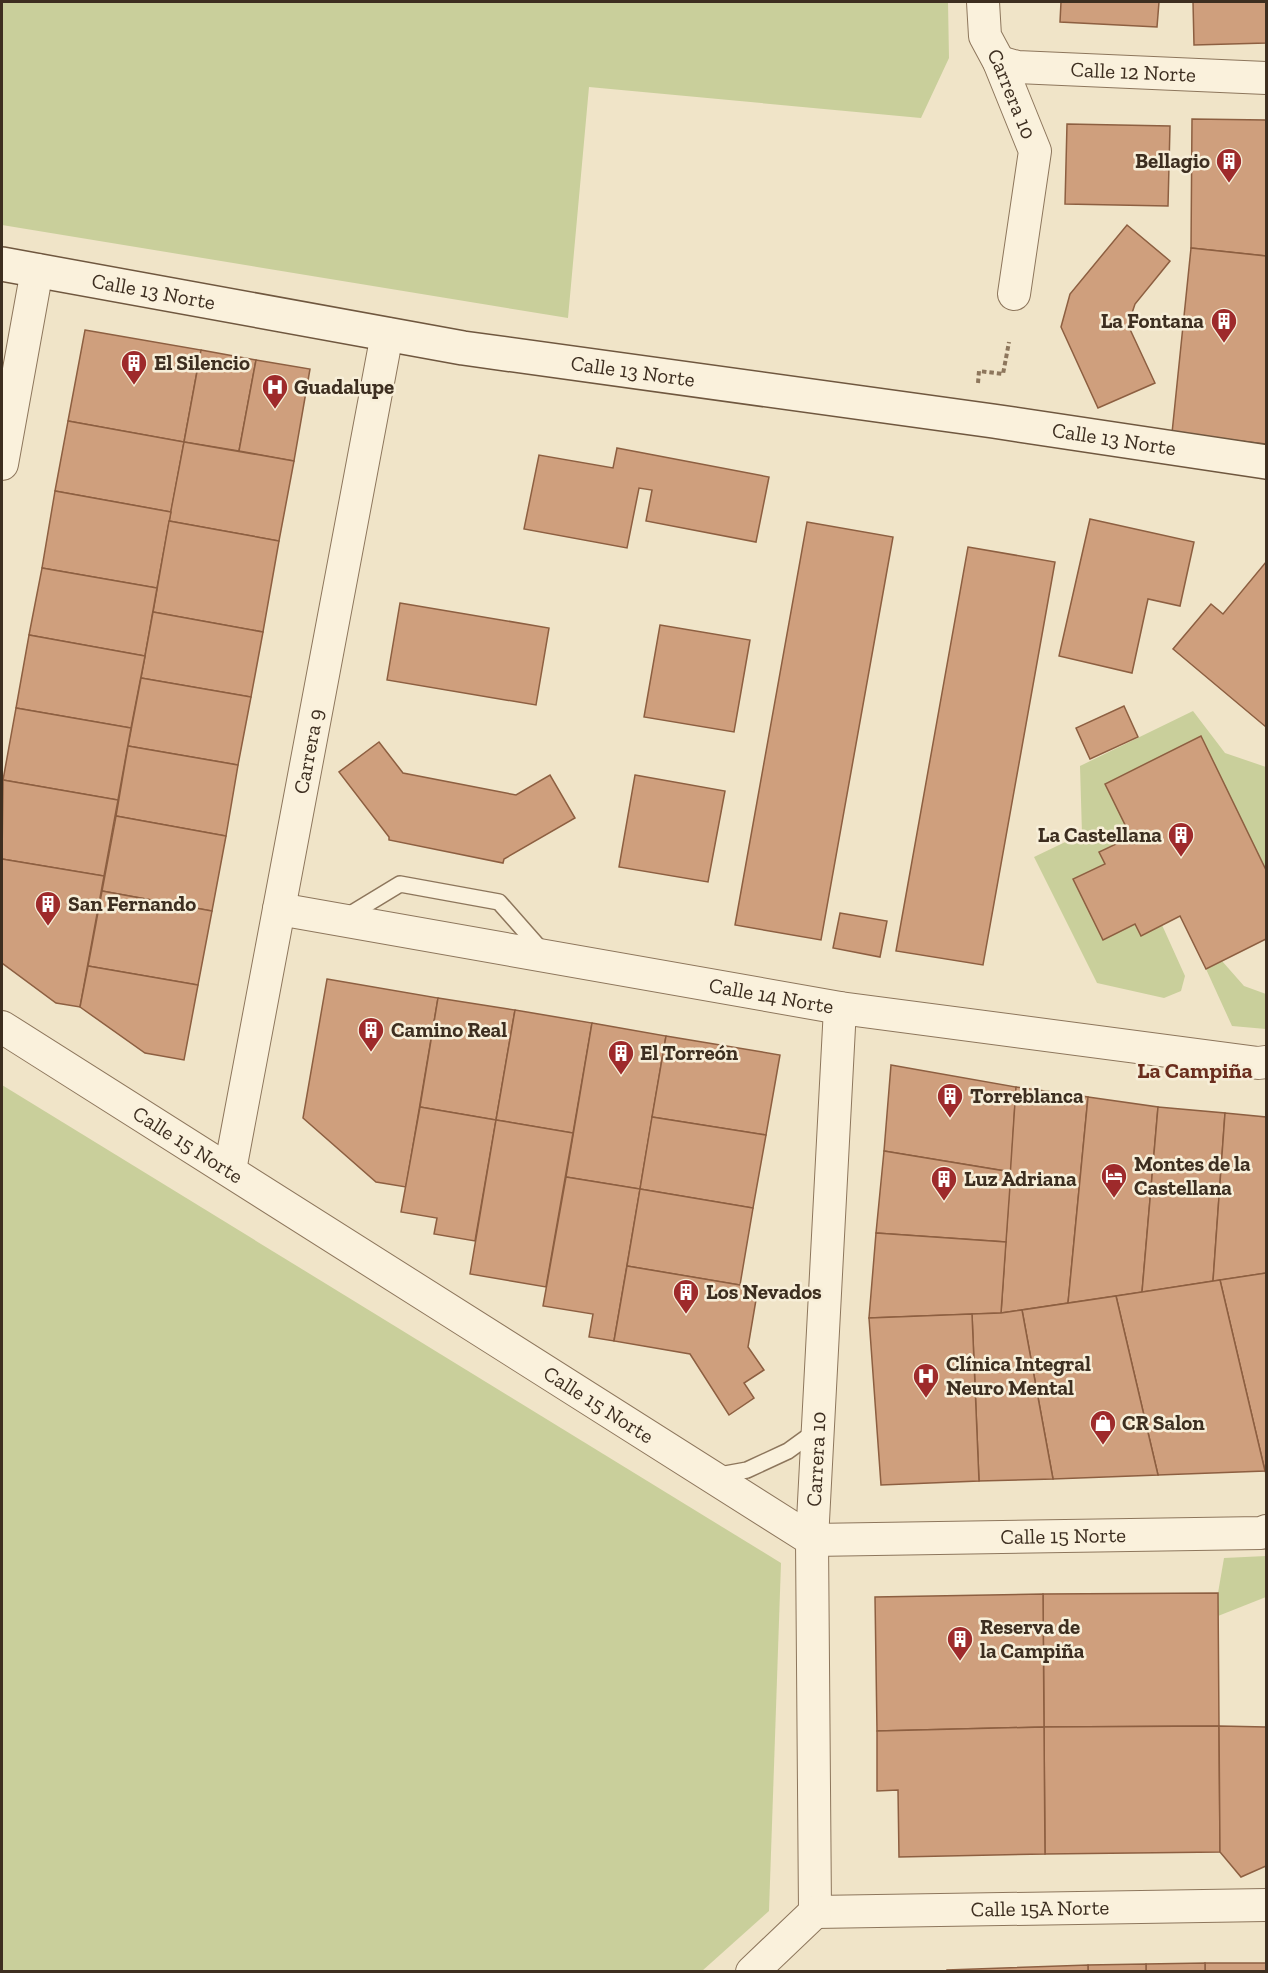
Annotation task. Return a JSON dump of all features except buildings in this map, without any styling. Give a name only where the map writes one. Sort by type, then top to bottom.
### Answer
[{"type":"street","name":"Carrera 10","points":[[983,2],[985,36],[999,62],[1035,152],[1014,294]]},
{"type":"street","name":"Calle 12 Norte","points":[[999,62],[1017,66],[1266,78]]},
{"type":"street","name":"Calle 13 Norte","points":[[2,264],[463,348],[993,421],[1266,462]]},
{"type":"street","points":[[2,464],[37,270]]},
{"type":"street","name":"Carrera 9","points":[[230,1170],[387,334]]},
{"type":"street","name":"Calle 14 Norte","points":[[279,909],[840,1008],[1258,1063],[1266,1062]]},
{"type":"street","name":"Carrera 10","points":[[815,1912],[812,1540],[840,1008]]},
{"type":"street","name":"Calle 15 Norte","points":[[2,1027],[812,1540],[1261,1533],[1266,1531]]},
{"type":"street","name":"Calle 15A Norte","points":[[815,1912],[1266,1905]]},
{"type":"street","points":[[752,1971],[815,1912]]},
{"type":"lane","points":[[342,920],[400,884],[499,902],[546,955]]},
{"type":"lane","points":[[711,1476],[747,1470],[788,1451],[818,1429]]},
{"type":"green space","points":[[2,2],[948,2],[949,58],[921,118],[589,87],[568,318],[2,225]]},
{"type":"green space","points":[[1193,711],[1225,753],[1266,767],[1266,870],[1201,737],[1105,784],[1131,837],[1100,852],[1105,864],[1073,879],[1103,939],[1135,924],[1162,925],[1185,976],[1181,991],[1164,998],[1097,983],[1034,857],[1082,834],[1080,766]]},
{"type":"green space","points":[[1222,961],[1244,986],[1266,994],[1266,1029],[1232,1026],[1206,969]]},
{"type":"green space","points":[[2,1085],[781,1563],[769,1911],[702,1971],[2,1971]]},
{"type":"green space","points":[[1266,1556],[1266,1597],[1218,1616],[1218,1593],[1224,1558]]},
{"type":"place","name":"Bellagio","points":[[1229,184]]},
{"type":"place","name":"La Fontana","points":[[1224,344]]},
{"type":"place","name":"El Silencio","points":[[134,386]]},
{"type":"place","name":"Guadalupe","points":[[275,410]]},
{"type":"place","name":"La Castellana","points":[[1181,858]]},
{"type":"place","name":"San Fernando","points":[[48,927]]},
{"type":"place","name":"Camino Real","points":[[371,1053]]},
{"type":"place","name":"El Torreón","points":[[621,1076]]},
{"type":"place","name":"Torreblanca","points":[[950,1119]]},
{"type":"place","name":"Montes de la Castellana","points":[[1114,1199]]},
{"type":"place","name":"Luz Adriana","points":[[944,1202]]},
{"type":"place","name":"Los Nevados","points":[[686,1315]]},
{"type":"place","name":"Clínica Integral Neuro Mental","points":[[926,1399]]},
{"type":"place","name":"CR Salon","points":[[1103,1446]]},
{"type":"place","name":"Reserva de la Campiña","points":[[960,1662]]},
{"type":"district","name":"La Campiña","points":[[1195,1070]]}]
